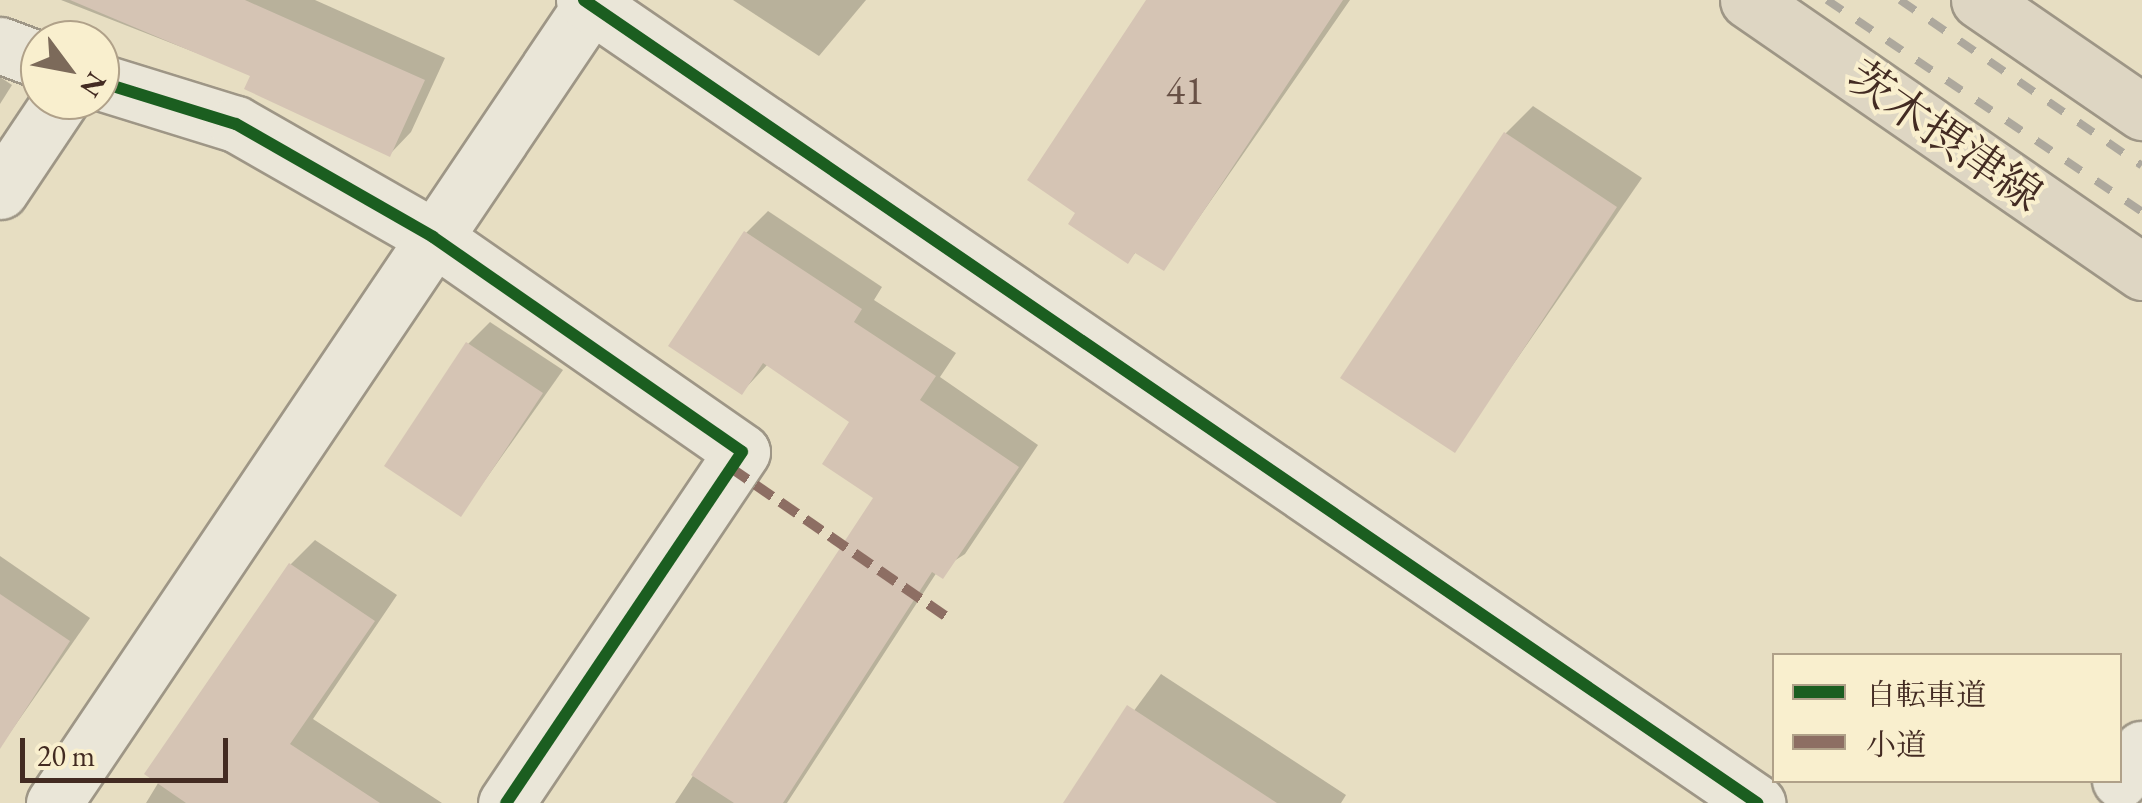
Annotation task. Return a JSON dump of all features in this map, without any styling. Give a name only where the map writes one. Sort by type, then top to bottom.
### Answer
[{"type":"main road","name":"茨木摂津線","points":[[1748,0],[2142,272]]},
{"type":"main road","points":[[1980,0],[2142,112]]},
{"type":"street","points":[[54,803],[588,2],[1757,803]]},
{"type":"street","points":[[120,88],[236,124],[433,236],[742,452],[506,803]]},
{"type":"street","points":[[0,191],[48,120]]},
{"type":"street","points":[[2122,776],[2142,749]]},
{"type":"building","points":[[70,0],[245,0],[425,80],[390,157],[244,89],[250,76]]},
{"type":"building","points":[[1146,0],[1343,0],[1164,271],[1135,253],[1128,264],[1068,224],[1075,213],[1027,180]]},
{"type":"building","points":[[1504,132],[1617,207],[1455,453],[1340,378]]},
{"type":"building","points":[[744,231],[862,309],[854,322],[936,376],[920,400],[1019,467],[943,579],[932,572],[783,803],[734,803],[691,775],[873,498],[822,464],[849,422],[763,363],[742,395],[668,346]]},
{"type":"building","points":[[466,342],[543,393],[461,517],[384,466]]},
{"type":"building","points":[[289,563],[375,621],[290,744],[380,803],[186,803],[144,774]]},
{"type":"building","points":[[0,594],[70,641],[0,749]]},
{"type":"building","points":[[1127,705],[1277,803],[1063,803]]},
{"type":"railway","points":[[1827,0],[2142,212]]},
{"type":"railway","points":[[1900,0],[2142,166]]},
{"type":"marked path","points":[[731,468],[947,617]]},
{"type":"cycle path","points":[[584,0],[1757,803]]},
{"type":"cycle path","points":[[120,88],[236,124],[433,237],[742,452],[506,803]]}]
